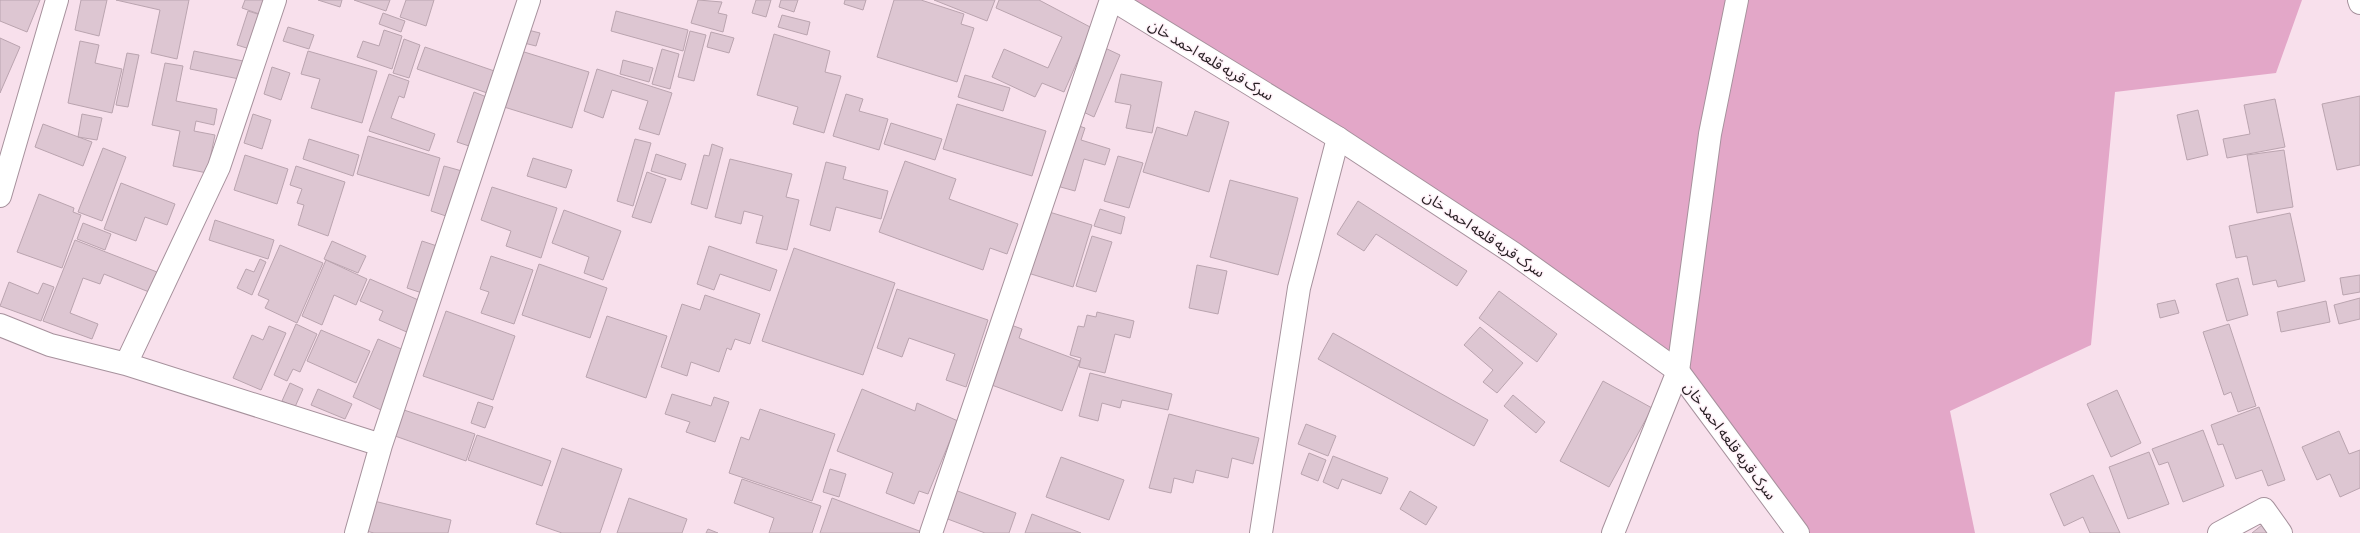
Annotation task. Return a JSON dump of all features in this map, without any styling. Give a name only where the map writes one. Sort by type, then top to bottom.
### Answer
[{"type":"street","points":[[0,196],[57,0]]},
{"type":"street","points":[[126,364],[219,167],[274,0]]},
{"type":"street","points":[[356,533],[381,445],[529,0]]},
{"type":"street","points":[[931,533],[1112,0]]},
{"type":"street","name":"سرک قریه قلعه احمد خان","points":[[1112,0],[1338,138],[1513,253],[1678,371],[1798,533]]},
{"type":"street","points":[[1613,533],[1678,371],[1710,134],[1738,0]]},
{"type":"street","points":[[1261,533],[1298,288],[1338,138]]},
{"type":"street","points":[[0,325],[50,345],[126,364],[381,445]]},
{"type":"street","points":[[2219,533],[2264,509],[2281,533]]},
{"type":"shaded area","points":[[1113,0],[2302,0],[2276,73],[2115,92],[2091,345],[1950,411],[1975,533],[1798,533],[1678,371]]},
{"type":"building","points":[[0,0],[40,0],[27,32],[0,21]]},
{"type":"building","points":[[81,0],[107,0],[99,36],[75,30]]},
{"type":"building","points":[[116,0],[189,0],[177,59],[151,53],[160,10]]},
{"type":"building","points":[[245,0],[270,0],[265,16],[242,8]]},
{"type":"building","points":[[318,0],[342,0],[340,7]]},
{"type":"building","points":[[354,0],[390,0],[386,11]]},
{"type":"building","points":[[406,0],[434,0],[426,26],[400,17]]},
{"type":"building","points":[[698,0],[722,2],[718,13],[727,15],[723,32],[691,23]]},
{"type":"building","points":[[756,0],[771,0],[766,17],[752,13]]},
{"type":"building","points":[[781,0],[798,0],[794,12],[779,7]]},
{"type":"building","points":[[845,0],[866,0],[863,10],[844,4]]},
{"type":"building","points":[[894,0],[921,0],[964,14],[961,24],[974,28],[957,82],[877,57]]},
{"type":"building","points":[[934,0],[995,0],[987,21]]},
{"type":"building","points":[[999,0],[1039,0],[1092,28],[1064,92],[1042,83],[1035,97],[992,77],[1004,49],[1048,68],[1062,37],[996,8]]},
{"type":"building","points":[[248,11],[264,16],[253,50],[237,45]]},
{"type":"building","points":[[616,11],[688,30],[683,51],[611,31]]},
{"type":"building","points":[[383,13],[405,21],[401,32],[379,24]]},
{"type":"building","points":[[782,15],[810,22],[807,35],[778,27]]},
{"type":"building","points":[[288,27],[314,35],[309,49],[283,41]]},
{"type":"building","points":[[384,30],[402,36],[392,69],[357,57],[363,41],[379,46]]},
{"type":"building","points":[[528,30],[540,33],[536,46],[524,43]]},
{"type":"building","points":[[690,31],[706,35],[694,81],[678,77]]},
{"type":"building","points":[[711,32],[734,38],[729,53],[707,47]]},
{"type":"building","points":[[774,34],[830,51],[825,72],[841,76],[824,133],[793,124],[798,107],[757,95]]},
{"type":"building","points":[[0,38],[20,47],[0,93]]},
{"type":"building","points":[[404,39],[420,45],[409,78],[393,73]]},
{"type":"building","points":[[80,41],[99,45],[95,63],[122,69],[112,113],[68,103]]},
{"type":"building","points":[[425,47],[503,74],[496,96],[417,69]]},
{"type":"building","points":[[1105,48],[1120,55],[1094,117],[1079,110]]},
{"type":"building","points":[[662,49],[679,54],[670,89],[652,84]]},
{"type":"building","points":[[194,51],[248,62],[244,80],[190,69]]},
{"type":"building","points":[[308,51],[377,71],[362,123],[311,108],[320,79],[301,74]]},
{"type":"building","points":[[521,51],[589,72],[572,128],[504,107]]},
{"type":"building","points":[[127,53],[139,55],[128,107],[116,105]]},
{"type":"building","points":[[623,60],[653,68],[649,82],[620,74]]},
{"type":"building","points":[[165,63],[183,66],[176,101],[217,109],[214,125],[196,121],[194,131],[215,135],[207,173],[173,166],[180,131],[152,125]]},
{"type":"building","points":[[272,67],[290,73],[281,100],[264,94]]},
{"type":"building","points":[[597,69],[672,93],[659,135],[639,129],[648,101],[612,90],[603,118],[584,111]]},
{"type":"building","points":[[389,74],[409,81],[404,98],[399,96],[391,118],[435,134],[429,151],[369,131]]},
{"type":"building","points":[[1121,74],[1162,82],[1152,133],[1126,128],[1131,105],[1115,102]]},
{"type":"building","points":[[965,75],[1010,88],[1003,111],[958,97]]},
{"type":"building","points":[[474,92],[494,100],[478,149],[457,142]]},
{"type":"building","points":[[846,94],[863,99],[859,111],[888,119],[879,150],[833,136]]},
{"type":"building","points":[[2360,96],[2360,165],[2337,170],[2322,104]]},
{"type":"building","points":[[2275,99],[2285,147],[2227,158],[2223,139],[2250,134],[2244,105]]},
{"type":"building","points":[[957,104],[1046,131],[1032,176],[943,149]]},
{"type":"building","points":[[2198,110],[2208,155],[2187,160],[2177,115]]},
{"type":"building","points":[[1195,111],[1229,122],[1209,192],[1143,172],[1157,127],[1187,136]]},
{"type":"building","points":[[82,114],[102,118],[97,140],[78,137]]},
{"type":"building","points":[[253,114],[271,120],[262,149],[244,143]]},
{"type":"building","points":[[891,123],[942,139],[935,160],[884,144]]},
{"type":"building","points":[[43,124],[92,142],[83,166],[35,147]]},
{"type":"building","points":[[1076,125],[1085,128],[1081,140],[1110,149],[1105,165],[1084,159],[1075,191],[1057,186]]},
{"type":"building","points":[[368,136],[440,158],[429,196],[357,174]]},
{"type":"building","points":[[309,139],[359,155],[353,176],[303,159]]},
{"type":"building","points":[[635,139],[651,143],[633,206],[617,201]]},
{"type":"building","points":[[712,144],[723,148],[707,209],[691,204],[704,155],[709,156]]},
{"type":"building","points":[[103,148],[126,157],[102,221],[78,212]]},
{"type":"building","points":[[2284,150],[2293,207],[2257,213],[2247,155]]},
{"type":"building","points":[[656,154],[686,164],[681,180],[651,171]]},
{"type":"building","points":[[245,155],[288,169],[277,204],[234,190]]},
{"type":"building","points":[[1118,156],[1143,163],[1129,208],[1104,201]]},
{"type":"building","points":[[533,158],[572,170],[566,188],[527,176]]},
{"type":"building","points":[[730,159],[792,174],[786,197],[799,200],[787,250],[756,243],[763,216],[744,211],[741,224],[715,217]]},
{"type":"building","points":[[905,161],[956,179],[949,199],[1018,224],[1007,254],[990,248],[983,270],[879,232]]},
{"type":"building","points":[[826,162],[846,167],[843,179],[888,191],[881,219],[836,207],[830,231],[810,225]]},
{"type":"building","points":[[296,166],[345,182],[328,236],[298,225],[304,205],[297,203],[302,189],[290,185]]},
{"type":"building","points":[[444,166],[462,171],[449,217],[431,211]]},
{"type":"building","points":[[647,172],[666,179],[651,223],[632,217]]},
{"type":"building","points":[[1230,180],[1298,198],[1278,275],[1210,257]]},
{"type":"building","points":[[121,183],[175,204],[167,225],[145,217],[136,241],[104,229]]},
{"type":"building","points":[[492,187],[557,208],[541,258],[506,246],[511,231],[481,220]]},
{"type":"building","points":[[39,194],[74,208],[73,212],[81,215],[62,268],[17,252]]},
{"type":"building","points":[[1358,201],[1467,271],[1457,286],[1376,234],[1364,251],[1337,234]]},
{"type":"building","points":[[1100,209],[1125,217],[1121,234],[1094,226]]},
{"type":"building","points":[[564,210],[621,231],[603,280],[584,273],[589,257],[552,243]]},
{"type":"building","points":[[1046,211],[1092,225],[1073,287],[1028,273]]},
{"type":"building","points":[[2290,213],[2305,281],[2278,287],[2276,280],[2253,285],[2247,256],[2236,258],[2229,226]]},
{"type":"building","points":[[215,220],[274,240],[268,259],[209,240]]},
{"type":"building","points":[[83,223],[111,234],[105,250],[77,239]]},
{"type":"building","points":[[1092,236],[1112,242],[1096,292],[1076,286]]},
{"type":"building","points":[[75,240],[157,272],[149,292],[104,274],[100,284],[83,278],[70,313],[98,324],[92,339],[43,321]]},
{"type":"building","points":[[332,241],[366,256],[358,273],[324,259]]},
{"type":"building","points":[[422,241],[440,247],[425,294],[407,288]]},
{"type":"building","points":[[280,245],[323,263],[297,323],[265,308],[269,300],[258,295]]},
{"type":"building","points":[[709,246],[777,270],[770,291],[720,274],[714,290],[697,284]]},
{"type":"building","points":[[794,248],[895,283],[863,375],[762,341]]},
{"type":"building","points":[[491,256],[533,270],[514,324],[481,313],[489,292],[480,289]]},
{"type":"building","points":[[260,259],[266,262],[252,295],[237,288],[246,269],[254,272]]},
{"type":"building","points":[[326,260],[367,279],[356,305],[334,295],[322,325],[302,316]]},
{"type":"building","points":[[539,264],[607,288],[590,338],[522,315]]},
{"type":"building","points":[[1197,265],[1227,271],[1218,314],[1189,308]]},
{"type":"building","points":[[2360,275],[2360,292],[2343,295],[2340,278]]},
{"type":"building","points":[[2238,278],[2248,315],[2227,321],[2216,284]]},
{"type":"building","points":[[370,279],[423,302],[409,333],[379,320],[383,311],[360,301]]},
{"type":"building","points":[[9,282],[38,294],[43,283],[54,287],[41,321],[0,306]]},
{"type":"building","points":[[897,289],[988,320],[966,387],[946,380],[955,354],[909,338],[902,357],[877,348]]},
{"type":"building","points":[[1499,291],[1557,334],[1537,362],[1479,318]]},
{"type":"building","points":[[705,295],[760,314],[750,344],[735,339],[731,350],[727,348],[719,372],[691,362],[687,376],[661,367],[682,304],[700,310]]},
{"type":"building","points":[[2360,298],[2360,319],[2339,324],[2334,305]]},
{"type":"building","points":[[2175,300],[2179,313],[2160,318],[2157,304]]},
{"type":"building","points":[[2326,301],[2330,322],[2281,332],[2277,312]]},
{"type":"building","points":[[446,311],[515,336],[493,400],[423,376]]},
{"type":"building","points":[[1097,312],[1134,321],[1130,338],[1115,334],[1105,373],[1079,367],[1081,358],[1070,355],[1078,326],[1084,327],[1087,315],[1096,317]]},
{"type":"building","points":[[607,316],[667,336],[646,398],[586,377]]},
{"type":"building","points":[[296,324],[317,334],[300,372],[293,369],[287,381],[274,375]]},
{"type":"building","points":[[2229,324],[2256,406],[2238,412],[2231,392],[2224,395],[2203,332]]},
{"type":"building","points":[[1011,325],[1022,329],[1019,338],[1080,361],[1062,411],[989,384]]},
{"type":"building","points":[[269,326],[286,333],[261,390],[233,378],[252,335],[263,340]]},
{"type":"building","points":[[1480,327],[1523,363],[1497,393],[1483,382],[1493,370],[1464,345]]},
{"type":"building","points":[[321,330],[370,351],[356,383],[307,361]]},
{"type":"building","points":[[1333,333],[1488,420],[1474,446],[1318,359]]},
{"type":"building","points":[[378,339],[406,351],[381,410],[353,397]]},
{"type":"building","points":[[1090,373],[1172,394],[1168,410],[1122,400],[1120,408],[1102,403],[1098,421],[1079,416]]},
{"type":"building","points":[[1603,381],[1652,408],[1609,487],[1560,461]]},
{"type":"building","points":[[290,383],[303,389],[295,407],[282,401]]},
{"type":"building","points":[[318,389],[352,404],[345,419],[311,405]]},
{"type":"building","points":[[862,389],[915,411],[917,403],[958,421],[928,494],[919,491],[914,504],[886,493],[893,473],[837,451]]},
{"type":"building","points":[[2117,390],[2141,443],[2111,457],[2087,404]]},
{"type":"building","points":[[672,394],[711,406],[714,397],[729,402],[715,442],[686,432],[690,422],[665,414]]},
{"type":"building","points":[[1513,395],[1545,422],[1536,433],[1504,406]]},
{"type":"building","points":[[478,402],[493,407],[485,428],[471,423]]},
{"type":"building","points":[[2259,407],[2285,480],[2268,486],[2262,470],[2236,479],[2223,444],[2218,445],[2211,425]]},
{"type":"building","points":[[760,409],[835,434],[812,501],[729,473],[741,437],[749,440]]},
{"type":"building","points":[[404,410],[475,434],[466,461],[395,436]]},
{"type":"building","points":[[1169,414],[1259,438],[1253,464],[1232,458],[1228,478],[1196,470],[1193,483],[1174,478],[1171,493],[1149,488]]},
{"type":"building","points":[[1306,424],[1336,436],[1328,456],[1298,444]]},
{"type":"building","points":[[2203,430],[2224,486],[2183,502],[2168,462],[2159,465],[2152,449]]},
{"type":"building","points":[[2339,431],[2349,454],[2360,450],[2360,488],[2340,497],[2330,474],[2317,480],[2302,447]]},
{"type":"building","points":[[477,435],[551,461],[542,486],[468,460]]},
{"type":"building","points":[[562,448],[622,469],[600,533],[562,533],[536,524]]},
{"type":"building","points":[[2149,452],[2169,504],[2128,519],[2109,467]]},
{"type":"building","points":[[1309,453],[1326,460],[1318,481],[1301,474]]},
{"type":"building","points":[[1333,456],[1388,478],[1381,494],[1342,479],[1338,489],[1323,482]]},
{"type":"building","points":[[1061,457],[1124,480],[1109,520],[1046,497]]},
{"type":"building","points":[[830,469],[846,474],[839,497],[823,492]]},
{"type":"building","points":[[2093,475],[2120,533],[2090,533],[2083,517],[2064,526],[2050,494]]},
{"type":"building","points":[[742,479],[821,506],[812,533],[769,533],[774,518],[734,503]]},
{"type":"building","points":[[955,490],[1016,513],[1009,533],[985,533],[945,518]]},
{"type":"building","points":[[1410,491],[1437,507],[1426,525],[1400,509]]},
{"type":"building","points":[[629,498],[687,519],[682,533],[617,533]]},
{"type":"building","points":[[832,498],[922,532],[820,533]]},
{"type":"building","points":[[374,501],[451,520],[448,533],[374,533],[366,531]]},
{"type":"building","points":[[1032,514],[1081,533],[1025,533]]},
{"type":"building","points":[[2262,525],[2269,533],[2252,533]]},
{"type":"building","points":[[708,529],[718,533],[706,533]]}]
